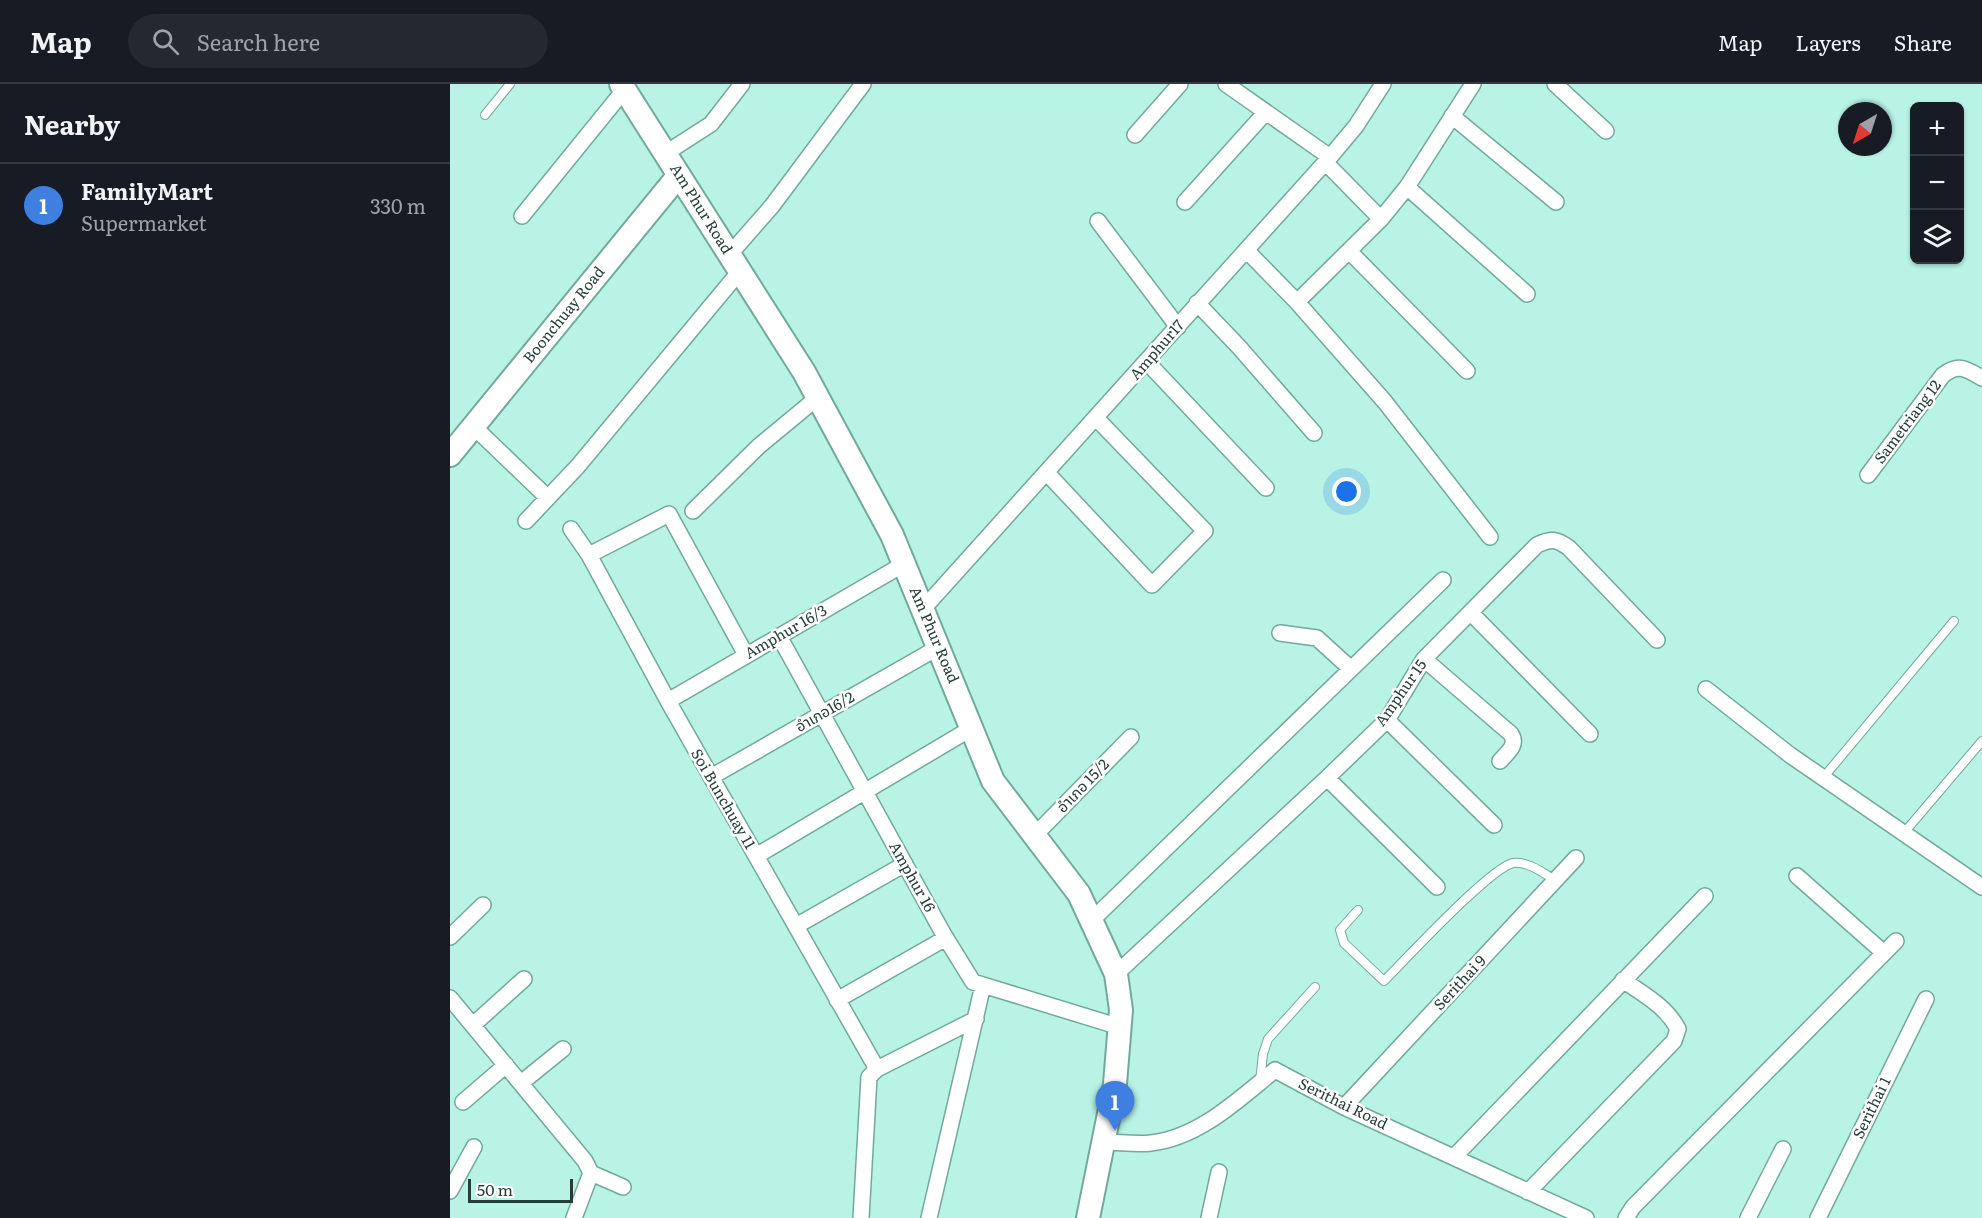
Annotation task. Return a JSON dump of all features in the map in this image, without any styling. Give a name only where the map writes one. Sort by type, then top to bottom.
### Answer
[{"type":"street","points":[[666,153],[711,124],[742,84]]},
{"type":"street","points":[[526,521],[578,466],[735,263],[772,206],[863,84]]},
{"type":"street","points":[[1135,135],[1180,84]]},
{"type":"street","points":[[1226,84],[1327,160],[1381,219]]},
{"type":"street","points":[[1297,302],[1381,219],[1407,187],[1473,84]]},
{"type":"street","points":[[1556,84],[1606,131]]},
{"type":"street","name":"Amphur17","points":[[923,609],[1327,160],[1356,126],[1381,85]]},
{"type":"street","points":[[522,216],[623,87]]},
{"type":"street","name":"Am Phur Road","points":[[623,87],[804,372],[892,535],[993,781],[1079,894],[1116,974],[1121,1010],[1115,1084],[1088,1218]]},
{"type":"street","points":[[1185,202],[1266,112]]},
{"type":"street","points":[[1452,116],[1556,202]]},
{"type":"street","name":"Boonchuay Road","points":[[450,455],[680,174]]},
{"type":"street","points":[[1407,187],[1527,294]]},
{"type":"street","points":[[1098,221],[1178,327]]},
{"type":"street","points":[[1246,251],[1297,302],[1385,402],[1490,537]]},
{"type":"street","points":[[1349,251],[1467,371]]},
{"type":"street","points":[[1197,303],[1314,433]]},
{"type":"street","points":[[1147,362],[1266,488]]},
{"type":"street","name":"Sametriang 12","points":[[1868,475],[1943,375],[1951,369],[1964,368],[1982,378]]},
{"type":"street","points":[[693,511],[759,446],[817,398]]},
{"type":"street","points":[[1047,473],[1152,585],[1205,531],[1096,418]]},
{"type":"street","points":[[473,426],[548,498]]},
{"type":"street","points":[[589,555],[669,514],[746,656]]},
{"type":"street","name":"Soi Bunchuay 11","points":[[571,529],[589,555],[668,701],[877,1069]]},
{"type":"street","name":"Amphur 15","points":[[1116,974],[1387,720],[1424,659],[1537,545],[1549,539],[1558,540],[1569,548],[1657,640]]},
{"type":"street","name":"Amphur 16/3","points":[[668,701],[904,564]]},
{"type":"street","points":[[1092,920],[1443,580]]},
{"type":"street","points":[[1471,613],[1590,734]]},
{"type":"street","points":[[1280,633],[1317,638],[1351,669]]},
{"type":"street","name":"Amphur 16","points":[[779,636],[904,864],[973,982],[1120,1027]]},
{"type":"street","name":"อำเภอ16/2","points":[[711,777],[939,647]]},
{"type":"street","points":[[1424,659],[1515,739],[1514,744],[1500,760]]},
{"type":"street","points":[[1706,689],[1790,756],[1982,887]]},
{"type":"street","points":[[1387,720],[1494,825]]},
{"type":"street","points":[[756,856],[972,728]]},
{"type":"street","name":"อำเภอ 15/2","points":[[1035,835],[1131,737]]},
{"type":"street","points":[[1327,778],[1437,887]]},
{"type":"street","name":"Serithai 9","points":[[1344,1107],[1575,858]]},
{"type":"street","points":[[796,926],[904,864]]},
{"type":"street","points":[[1797,876],[1884,953]]},
{"type":"street","points":[[1454,1157],[1705,896]]},
{"type":"street","points":[[450,937],[483,905]]},
{"type":"street","points":[[837,1000],[946,938]]},
{"type":"street","points":[[1626,1218],[1633,1208],[1896,941]]},
{"type":"street","points":[[473,1025],[524,979]]},
{"type":"street","points":[[1528,1192],[1674,1041],[1678,1029],[1672,1017],[1662,1007],[1623,980]]},
{"type":"street","points":[[929,1218],[983,985]]},
{"type":"street","points":[[450,998],[585,1161],[591,1173],[623,1187]]},
{"type":"street","name":"Serithai 1","points":[[1818,1218],[1926,999]]},
{"type":"street","points":[[861,1218],[869,1077],[877,1069],[976,1019]]},
{"type":"street","points":[[521,1083],[563,1049]]},
{"type":"street","points":[[463,1102],[506,1065]]},
{"type":"street","name":"Serithai Road","points":[[1104,1142],[1151,1143],[1188,1132],[1226,1110],[1275,1070],[1344,1107],[1586,1218]]},
{"type":"street","points":[[450,1191],[474,1147]]},
{"type":"street","points":[[1748,1218],[1783,1149]]},
{"type":"street","points":[[1209,1218],[1219,1172]]},
{"type":"street","points":[[574,1218],[591,1173]]},
{"type":"lane","points":[[485,115],[510,84]]},
{"type":"lane","points":[[1823,778],[1954,621]]},
{"type":"lane","points":[[1904,834],[1982,741]]},
{"type":"lane","points":[[1358,910],[1340,930],[1344,944],[1384,981],[1488,878],[1512,863],[1529,865],[1555,880]]},
{"type":"lane","points":[[1260,1082],[1263,1054],[1268,1039],[1315,987]]},
{"type":"place","name":"FamilyMart","points":[[1115,1131]]}]
